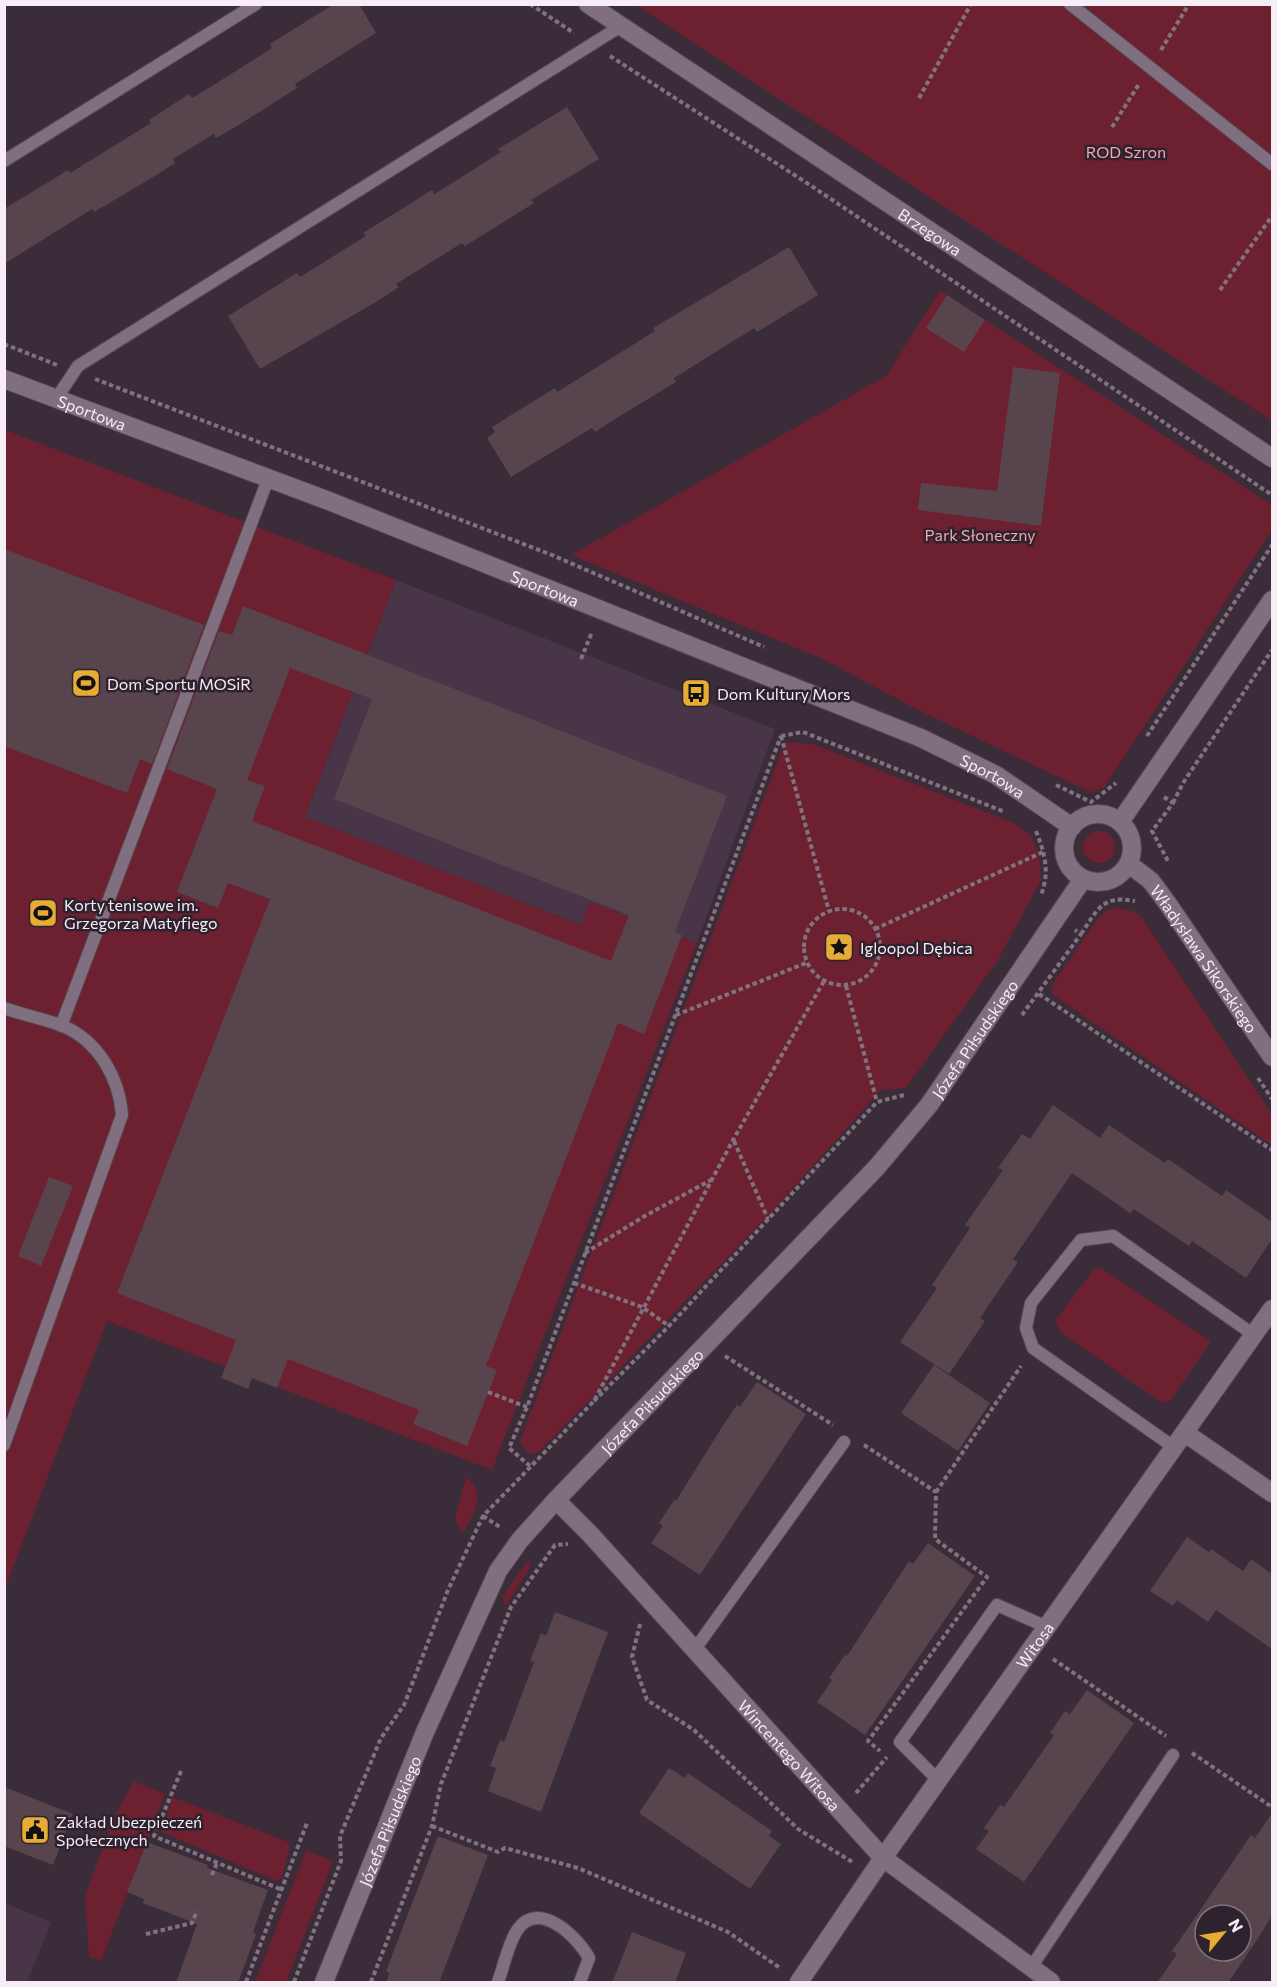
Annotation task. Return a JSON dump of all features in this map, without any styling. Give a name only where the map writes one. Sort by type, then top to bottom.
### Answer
[{"type":"street","name":"Brzegowa","points":[[588,4],[1272,458]]},
{"type":"street","name":"Sportowa","points":[[4,379],[329,501],[921,738],[996,775],[1072,827]]},
{"type":"street","points":[[1120,822],[1147,786],[1272,600]]},
{"type":"street","points":[[1089,815],[1110,816],[1120,822],[1132,841],[1129,864],[1114,879],[1104,882],[1083,879],[1068,866],[1065,856],[1066,836],[1072,827],[1089,815]]},
{"type":"street","name":"Władysława Sikorskiego","points":[[1129,864],[1156,888],[1272,1058]]},
{"type":"street","name":"Józefa Piłsudskiego","points":[[324,1983],[424,1732],[498,1571],[520,1540],[556,1500],[877,1167],[929,1105],[1083,879]]},
{"type":"street","name":"Witosa","points":[[800,1982],[883,1857],[1272,1309]]},
{"type":"street","points":[[1180,1440],[1272,1493]]},
{"type":"street","name":"Wincentego Witosa","points":[[556,1500],[695,1649],[883,1857],[1051,1983]]},
{"type":"lane","points":[[4,161],[256,4]]},
{"type":"lane","points":[[1070,4],[1272,164]]},
{"type":"lane","points":[[56,399],[78,366],[621,26]]},
{"type":"lane","points":[[61,1026],[268,479]]},
{"type":"lane","points":[[4,1008],[61,1026],[75,1033],[101,1055],[116,1084],[122,1115],[4,1446]]},
{"type":"lane","points":[[1180,1440],[1034,1348],[1026,1328],[1031,1303],[1081,1240],[1113,1236],[1254,1335]]},
{"type":"lane","points":[[695,1649],[844,1442]]},
{"type":"lane","points":[[938,1780],[900,1742],[997,1605],[1047,1627]]},
{"type":"lane","points":[[1030,1969],[1179,1751]]},
{"type":"lane","points":[[498,1983],[519,1928],[534,1919],[549,1919],[580,1943],[589,1958],[580,1983]]},
{"type":"path","points":[[530,4],[813,187],[1272,495]]},
{"type":"path","points":[[919,98],[971,4]]},
{"type":"path","points":[[1112,127],[1189,4]]},
{"type":"path","points":[[1220,290],[1272,216]]},
{"type":"path","points":[[4,344],[572,563],[770,650]]},
{"type":"path","points":[[1144,741],[1272,545]]},
{"type":"path","points":[[1175,871],[1157,844],[1152,831],[1173,803],[1183,783],[1272,650]]},
{"type":"path","points":[[781,736],[803,732],[1007,813]]},
{"type":"path","points":[[781,736],[829,911]]},
{"type":"path","points":[[530,1466],[509,1448],[781,736]]},
{"type":"path","points":[[1053,783],[1091,802],[1117,782],[1125,770],[1173,803]]},
{"type":"path","points":[[1017,1021],[1081,934],[1039,900],[1048,879],[1044,852],[1036,830],[1030,826]]},
{"type":"path","points":[[875,929],[1044,852]]},
{"type":"path","points":[[850,910],[869,920],[875,929],[879,940],[876,963],[861,981],[846,986],[824,981],[806,963],[804,938],[810,926],[829,911],[850,910]]},
{"type":"path","points":[[675,1015],[806,963]]},
{"type":"path","points":[[594,1401],[712,1179],[824,981]]},
{"type":"path","points":[[846,986],[877,1102]]},
{"type":"path","points":[[1039,994],[1272,1150]]},
{"type":"path","points":[[294,1983],[341,1861],[340,1836],[381,1738],[404,1705],[448,1590],[483,1516],[669,1326],[877,1102],[910,1094]]},
{"type":"path","points":[[734,1140],[768,1220]]},
{"type":"path","points":[[585,1253],[643,1216],[712,1179]]},
{"type":"path","points":[[574,1282],[642,1307],[669,1326]]},
{"type":"path","points":[[732,1346],[724,1355],[839,1429]]},
{"type":"path","points":[[848,1785],[855,1794],[888,1756],[868,1741],[987,1576],[935,1539],[936,1492],[1034,1348]]},
{"type":"path","points":[[488,1392],[526,1407]]},
{"type":"path","points":[[858,1441],[936,1492]]},
{"type":"path","points":[[371,1983],[432,1826],[441,1784],[511,1606],[555,1545],[569,1544],[578,1550]]},
{"type":"path","points":[[641,1622],[632,1657],[647,1700],[694,1730],[798,1829],[872,1875]]},
{"type":"path","points":[[1045,1653],[1174,1740]]},
{"type":"path","points":[[1179,1751],[1272,1808]]},
{"type":"path","points":[[181,1771],[154,1836],[282,1890]]},
{"type":"path","points":[[246,1983],[307,1823]]},
{"type":"path","points":[[432,1826],[498,1852],[505,1848],[578,1868],[728,1932],[800,1982]]},
{"type":"path","points":[[212,1875],[217,1863]]},
{"type":"path","points":[[146,1934],[192,1923],[197,1911]]},
{"type":"shaded area","points":[[396,580],[775,729],[697,943],[590,902],[582,925],[305,817]]},
{"type":"shaded area","points":[[5,1903],[51,1922],[27,1982],[5,1982]]},
{"type":"green space","name":"ROD Szron","points":[[636,5],[1272,5],[1272,421]]},
{"type":"green space","name":"Park Słoneczny","points":[[940,291],[1272,505],[1272,530],[1104,788],[1090,792],[918,710],[823,659],[571,555],[886,376]]},
{"type":"green space","points":[[5,430],[396,580],[305,817],[581,925],[590,902],[697,943],[492,1470],[107,1321],[5,1589]]},
{"type":"green space","points":[[785,742],[813,744],[1016,824],[1030,835],[1039,853],[1041,880],[998,960],[906,1088],[881,1090],[767,1217],[538,1453],[528,1454],[520,1441]]},
{"type":"green space","points":[[1099,831],[1110,836],[1115,847],[1110,858],[1099,863],[1088,858],[1083,847],[1088,836]]},
{"type":"green space","points":[[1116,907],[1135,912],[1143,919],[1272,1115],[1272,1145],[1053,995],[1052,985],[1096,921],[1105,912]]},
{"type":"green space","points":[[1101,1268],[1211,1341],[1171,1400],[1163,1403],[1061,1333],[1055,1321],[1093,1270]]},
{"type":"green space","points":[[466,1477],[473,1484],[477,1498],[474,1513],[462,1534],[455,1518]]},
{"type":"green space","points":[[528,1560],[531,1566],[505,1607],[503,1596]]},
{"type":"green space","points":[[134,1781],[165,1794],[101,1961],[89,1957],[85,1896],[115,1815]]},
{"type":"green space","points":[[173,1797],[288,1842],[290,1849],[281,1879],[277,1881],[161,1832]]},
{"type":"green space","points":[[306,1851],[333,1861],[286,1982],[255,1982]]},
{"type":"building","points":[[334,4],[359,4],[376,33],[295,84],[297,88],[237,126],[216,138],[214,134],[173,159],[175,163],[155,176],[94,212],[92,209],[4,264],[4,209],[68,170],[70,173],[151,123],[149,120],[189,94],[192,98],[212,86],[272,48],[270,44]]},
{"type":"building","points":[[567,107],[599,159],[531,200],[534,203],[465,246],[462,243],[396,284],[399,287],[376,302],[260,369],[228,316],[297,273],[300,277],[366,236],[363,233],[432,190],[434,194],[457,180],[501,152],[498,149]]},
{"type":"building","points":[[789,247],[818,295],[757,332],[754,328],[674,378],[676,382],[595,432],[592,428],[511,477],[487,438],[495,432],[492,427],[555,388],[557,392],[655,331],[653,328]]},
{"type":"building","points":[[947,295],[985,320],[964,352],[926,328]]},
{"type":"building","points":[[1013,367],[1060,373],[1041,526],[918,510],[921,483],[997,491]]},
{"type":"building","name":"Dom Sportu MOSiR","points":[[4,549],[204,625],[152,764],[140,759],[127,793],[4,746]]},
{"type":"building","points":[[243,606],[727,796],[675,932],[682,935],[644,1034],[618,1023],[486,1366],[497,1370],[467,1446],[413,1424],[419,1410],[288,1359],[277,1388],[252,1378],[248,1389],[221,1378],[236,1340],[117,1293],[270,899],[228,883],[218,908],[177,892],[217,789],[167,769],[219,631],[232,635]],"holes":[[[290,668],[372,699],[334,799],[629,915],[611,961],[252,821],[265,786],[247,780]]]},
{"type":"building","points":[[1053,1105],[1100,1138],[1109,1125],[1165,1163],[1168,1159],[1222,1196],[1226,1190],[1272,1222],[1272,1239],[1246,1278],[1192,1241],[1189,1246],[1134,1209],[1130,1213],[1072,1173],[1013,1259],[1018,1262],[980,1318],[985,1321],[949,1374],[900,1342],[937,1288],[932,1285],[970,1228],[965,1225],[1003,1170],[998,1168],[1022,1134],[1030,1139]]},
{"type":"building","points":[[49,1177],[73,1186],[41,1266],[18,1256]]},
{"type":"building","points":[[934,1365],[990,1403],[958,1451],[901,1413]]},
{"type":"building","points":[[757,1382],[806,1414],[700,1575],[651,1543],[663,1526],[659,1523],[674,1500],[676,1501],[722,1427],[737,1405],[740,1407]]},
{"type":"building","points":[[1187,1537],[1209,1552],[1211,1549],[1243,1571],[1251,1559],[1272,1574],[1272,1649],[1216,1610],[1208,1622],[1177,1600],[1173,1606],[1150,1591]]},
{"type":"building","points":[[928,1543],[975,1576],[865,1735],[817,1702],[832,1680],[829,1678],[845,1655],[847,1656],[909,1561],[913,1564]]},
{"type":"building","points":[[555,1612],[608,1632],[541,1812],[488,1791],[496,1768],[490,1766],[500,1740],[504,1742],[534,1662],[530,1661],[541,1633],[546,1636]]},
{"type":"building","points":[[1087,1690],[1134,1723],[1024,1882],[976,1849],[989,1831],[984,1828],[1000,1805],[1004,1807],[1054,1735],[1050,1733],[1065,1711],[1070,1714]]},
{"type":"building","points":[[669,1768],[685,1778],[688,1773],[772,1831],[769,1836],[781,1844],[750,1889],[639,1813]]},
{"type":"building","name":"Zakład Ubezpieczeń Społecznych","points":[[4,1787],[73,1814],[53,1865],[4,1846]]},
{"type":"building","points":[[1272,1813],[1272,1916],[1253,1946],[1253,1903],[1205,1903],[1251,1835],[1255,1838]]},
{"type":"building","points":[[438,1836],[488,1855],[439,1983],[386,1983],[389,1973],[386,1971]]},
{"type":"building","points":[[147,1842],[208,1865],[207,1868],[268,1890],[253,1932],[256,1934],[238,1983],[176,1983],[197,1924],[143,1903],[144,1899],[127,1892]]},
{"type":"building","points":[[1193,1920],[1193,1963],[1242,1963],[1228,1983],[1157,1983],[1177,1954],[1172,1951]]},
{"type":"building","points":[[632,1932],[686,1953],[675,1983],[612,1983]]},
{"type":"place","name":"Dom Sportu MOSiR","points":[[86,683]]},
{"type":"place","name":"Dom Kultury Mors","points":[[696,693]]},
{"type":"place","name":"Korty tenisowe im. Grzegorza Matyfiego","points":[[43,913]]},
{"type":"place","name":"Igloopol Dębica","points":[[839,947]]},
{"type":"place","name":"Zakład Ubezpieczeń Społecznych","points":[[35,1830]]}]
